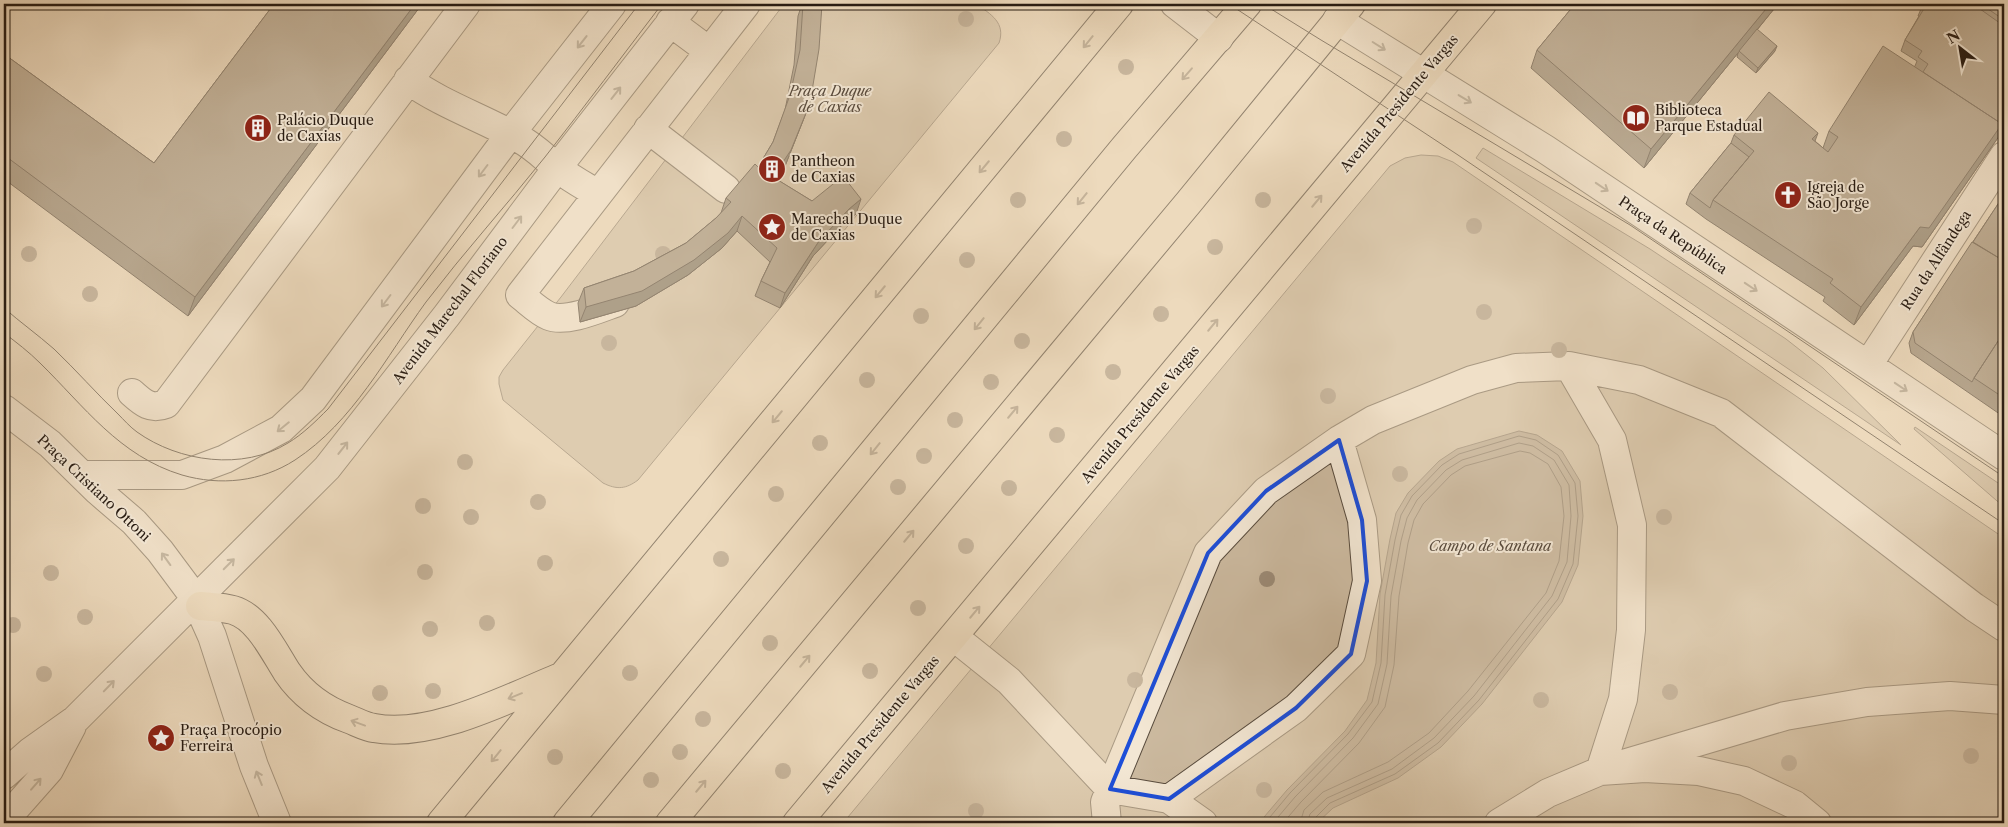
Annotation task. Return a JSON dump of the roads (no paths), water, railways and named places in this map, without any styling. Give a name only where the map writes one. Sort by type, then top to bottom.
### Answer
[{"type":"main road","points":[[441,823],[1119,4]]},
{"type":"main road","points":[[567,823],[1124,148],[1247,4]]},
{"type":"main road","name":"Avenida Presidente Vargas","points":[[797,823],[1482,4]]},
{"type":"main road","points":[[670,823],[1195,195],[1344,12]]},
{"type":"main road","points":[[197,602],[235,610],[251,621],[268,640],[288,673],[313,700],[337,715],[374,728],[404,729],[438,723],[464,716],[560,678]]},
{"type":"street","points":[[132,393],[145,404],[157,407],[166,404],[466,4]]},
{"type":"street","points":[[82,475],[182,475],[225,459],[281,429],[313,399],[511,133],[612,4]]},
{"type":"street","points":[[638,294],[579,315],[557,318],[548,316],[520,295],[746,4]]},
{"type":"street","points":[[1175,4],[1219,38]]},
{"type":"street","name":"Praça da República","points":[[1344,12],[1423,74],[1545,149],[2004,456]]},
{"type":"street","points":[[678,13],[709,52]]},
{"type":"street","name":"Avenida Marechal Floriano","points":[[197,602],[327,468],[447,315],[557,168],[678,13]]},
{"type":"street","points":[[408,80],[447,104],[511,133],[530,144],[557,168],[598,194]]},
{"type":"street","points":[[648,129],[726,189]]},
{"type":"street","name":"Rua da Alfândega","points":[[1868,365],[2004,156]]},
{"type":"street","points":[[1569,366],[1612,440],[1632,525],[1631,630],[1623,699],[1600,771]]},
{"type":"street","points":[[1107,823],[1105,802],[1208,553],[1266,491],[1338,440],[1373,420],[1472,380],[1516,368],[1569,366],[1638,380],[1721,413],[2004,628]]},
{"type":"street","name":"Praça Cristiano Ottoni","points":[[4,409],[50,444],[134,522],[160,551],[197,602]]},
{"type":"street","points":[[1169,799],[1296,708],[1351,654],[1367,581],[1362,520],[1338,440]]},
{"type":"street","points":[[4,775],[30,752],[75,720],[197,602],[212,636],[254,766],[277,823]]},
{"type":"street","points":[[954,637],[1009,681],[1110,789],[1169,799],[1203,823]]},
{"type":"street","points":[[1499,823],[1548,792],[1600,771],[1785,716],[1867,702],[1950,696],[2004,700]]},
{"type":"street","points":[[4,821],[48,770],[75,720]]},
{"type":"street","points":[[1600,771],[1645,768],[1699,771],[1744,781],[1795,805],[1817,823]]},
{"type":"water","points":[[1519,431],[1537,435],[1562,451],[1580,481],[1583,516],[1578,565],[1562,602],[1482,704],[1441,747],[1398,778],[1333,808],[1317,823],[1259,823],[1287,790],[1345,731],[1367,700],[1376,663],[1380,594],[1390,539],[1396,513],[1408,493],[1439,461],[1457,449]]},
{"type":"tram line","points":[[4,308],[54,349],[132,428],[154,442],[191,456],[211,459],[232,460],[270,452],[299,436],[328,409],[639,4]]},
{"type":"tram line","points":[[4,333],[36,359],[104,428],[139,456],[182,475],[211,480],[240,480],[268,473],[282,467],[316,445],[351,408],[426,302],[545,157],[662,4]]},
{"type":"tram line","points":[[1229,4],[1458,155],[2004,524]]},
{"type":"tram line","points":[[1263,4],[1630,225],[2004,477]]},
{"type":"place","name":"Biblioteca Parque Estadual","points":[[1636,118]]},
{"type":"place","name":"Palácio Duque de Caxias","points":[[258,128]]},
{"type":"place","name":"Pantheon de Caxias","points":[[772,169]]},
{"type":"place","name":"Igreja de São Jorge","points":[[1788,195]]},
{"type":"place","name":"Marechal Duque de Caxias","points":[[772,227]]},
{"type":"place","name":"Praça Procópio Ferreira","points":[[161,738]]},
{"type":"park label","name":"Praça Duque de Caxias","points":[[830,99]]},
{"type":"park label","name":"Campo de Santana","points":[[1490,546]]}]
